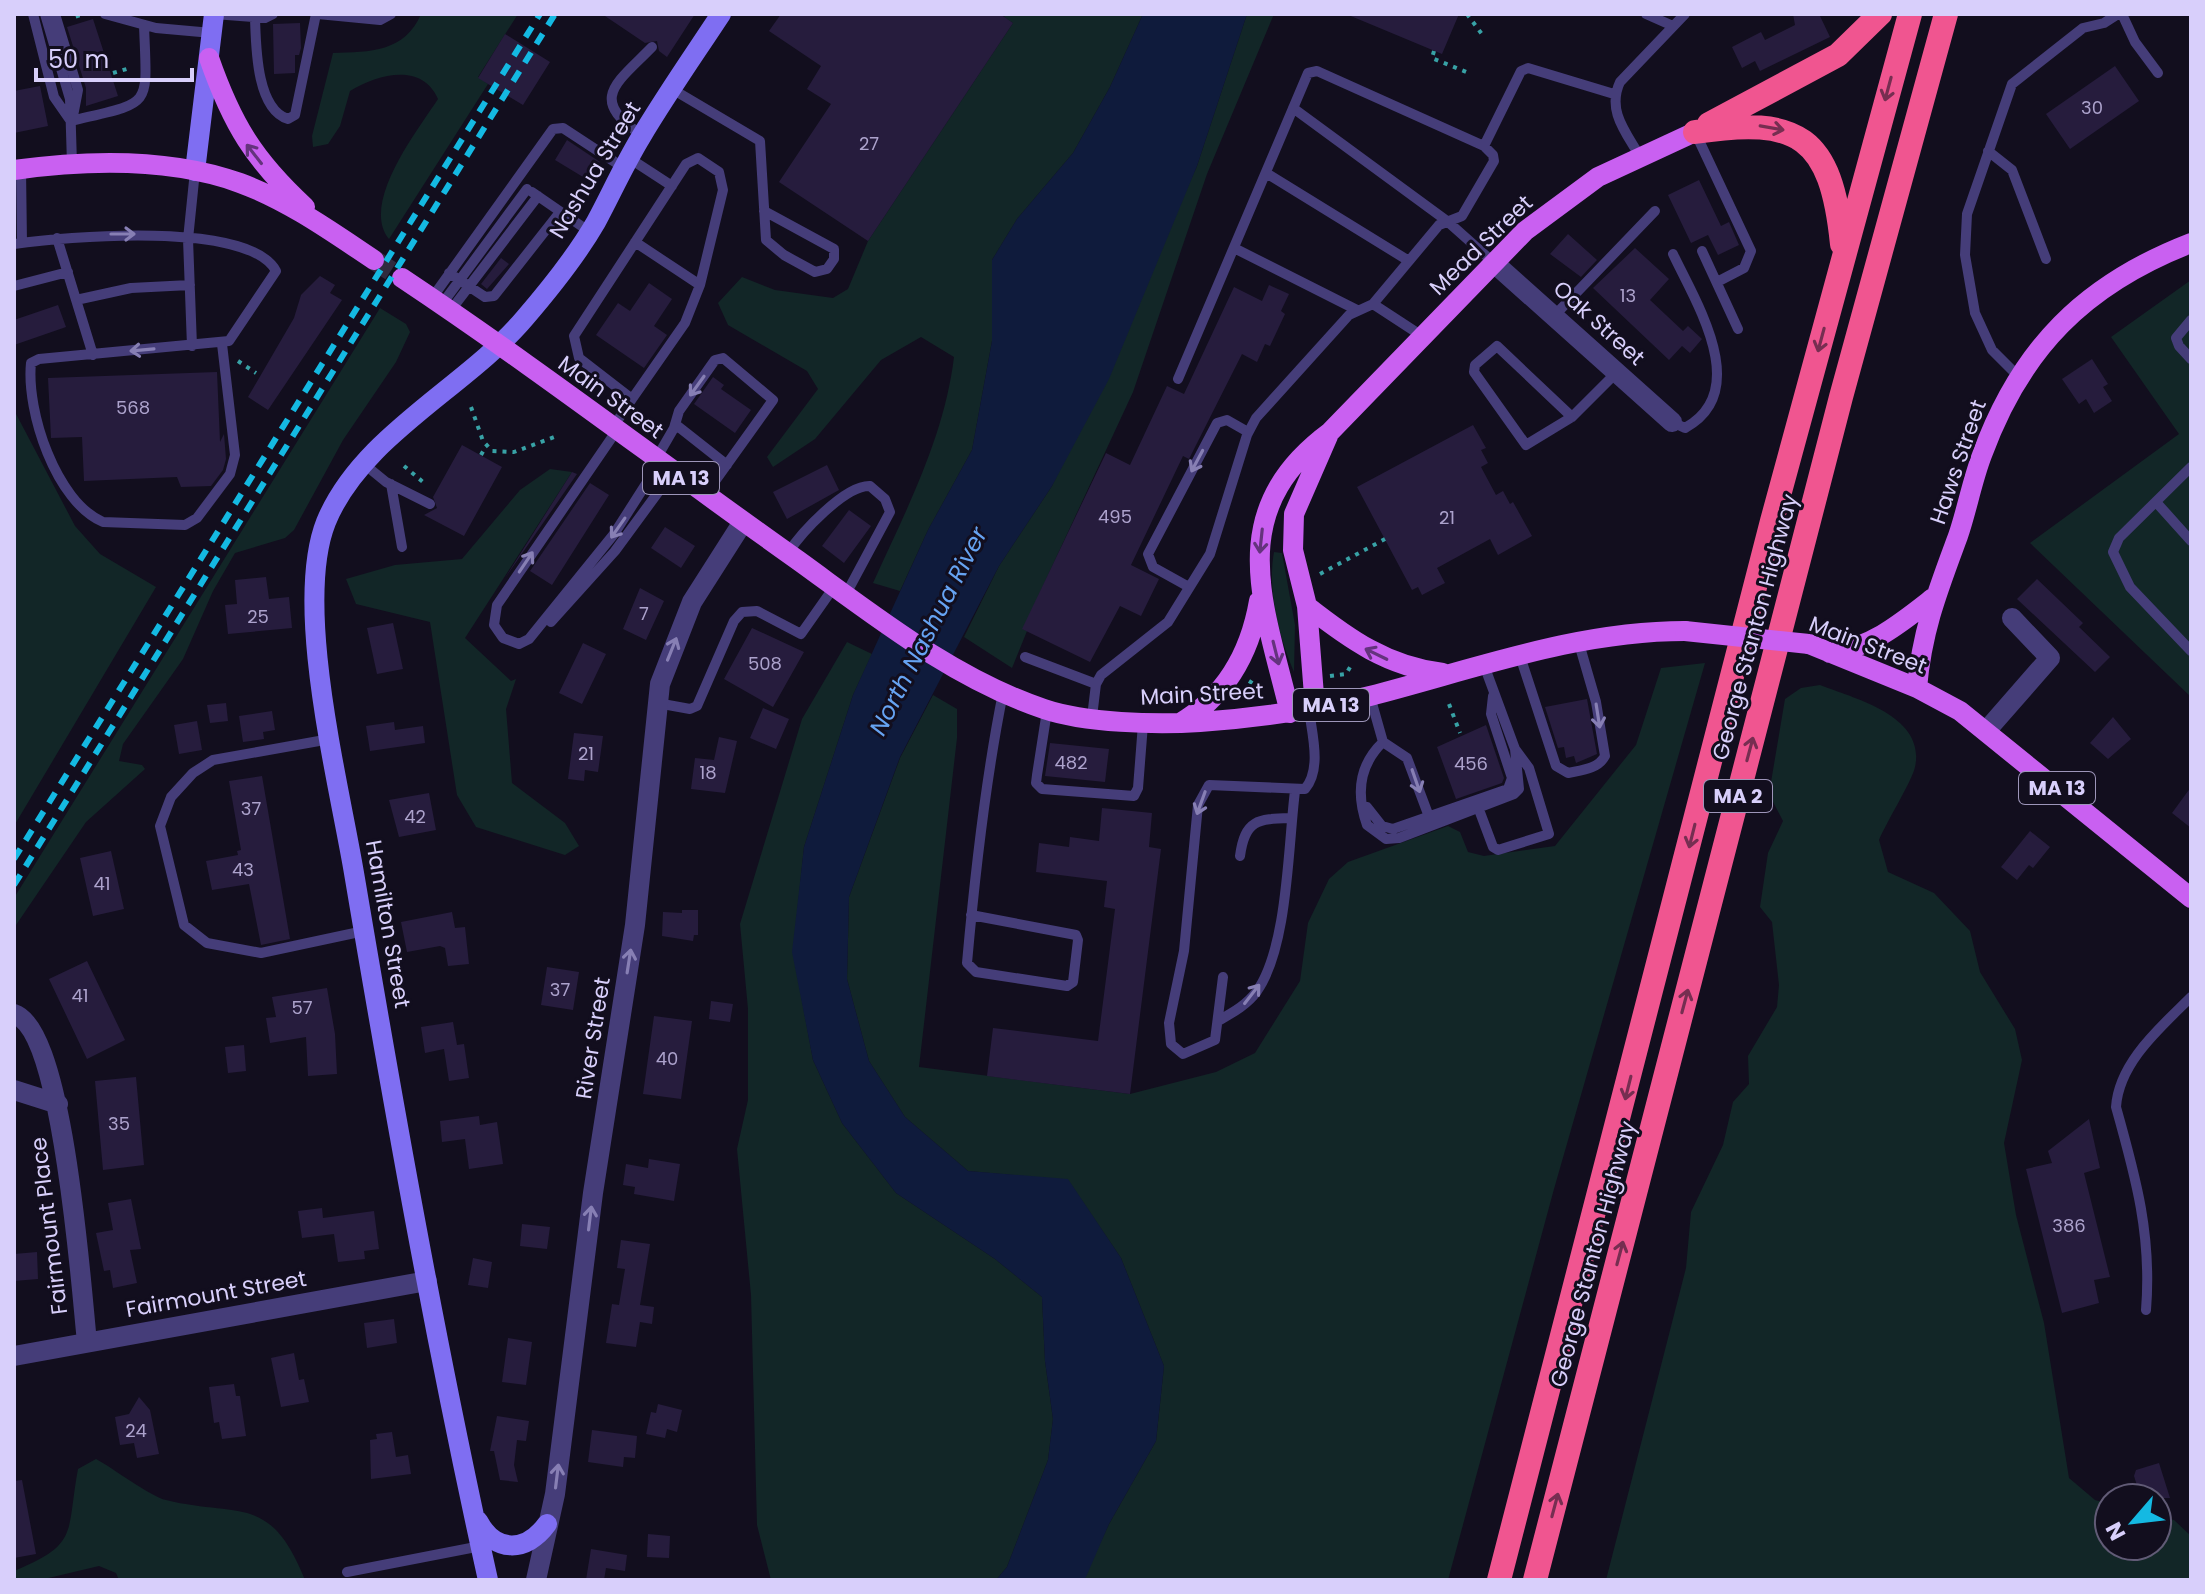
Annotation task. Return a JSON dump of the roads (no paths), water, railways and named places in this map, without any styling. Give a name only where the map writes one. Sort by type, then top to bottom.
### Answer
[{"type":"highway","points":[[1695,132],[1838,55],[1880,14]]},
{"type":"highway","name":"George Stanton Highway","points":[[1499,1580],[1843,257],[1910,14]]},
{"type":"highway","name":"George Stanton Highway","points":[[1535,1580],[1933,54],[1946,14]]},
{"type":"highway","points":[[1933,54],[1954,14]]},
{"type":"highway","points":[[1695,132],[1761,126],[1783,129],[1804,141],[1822,163],[1829,181],[1843,257]]},
{"type":"main road","name":"Nashua Street","points":[[499,342],[523,321],[590,232],[642,135],[721,14]]},
{"type":"main road","points":[[195,171],[213,24]]},
{"type":"main road","points":[[209,58],[229,114],[254,156],[328,229]]},
{"type":"main road","name":"Mead Street","points":[[1305,710],[1261,593],[1259,557],[1271,497],[1303,452],[1330,432],[1525,231],[1572,194],[1639,155],[1695,132]]},
{"type":"main road","points":[[18,170],[146,165],[195,171],[242,184],[328,229],[374,260]]},
{"type":"main road","name":"Haws Street","points":[[1917,688],[1920,646],[1933,598],[1958,535],[1981,457],[2018,376],[2058,325],[2107,284],[2152,258],[2191,243]]},
{"type":"main road","name":"Main Street","points":[[402,278],[499,342],[864,610],[977,680],[1047,711],[1143,724],[1305,710],[1370,696],[1578,640],[1638,631],[1685,631],[1809,644],[1917,688],[1987,730],[2191,898]]},
{"type":"main road","name":"Hamilton Street","points":[[488,1580],[427,1281],[364,931],[317,643],[316,565],[319,542],[346,484],[364,464],[499,342]]},
{"type":"main road","name":"Mead Street","points":[[1305,710],[1307,606],[1293,550],[1294,514],[1330,432]]},
{"type":"main road","points":[[1180,723],[1194,715],[1231,680],[1256,621],[1261,593]]},
{"type":"main road","points":[[1830,653],[1846,651],[1879,637],[1933,598]]},
{"type":"main road","points":[[1307,606],[1369,651],[1409,667],[1451,674]]},
{"type":"main road","points":[[473,1510],[486,1535],[502,1546],[522,1545],[547,1524]]},
{"type":"street","name":"Oak Street","points":[[1493,262],[1672,422]]},
{"type":"street","name":"River Street","points":[[536,1580],[555,1494],[593,1193],[635,925],[657,703],[665,665],[684,620],[743,522]]},
{"type":"street","points":[[1987,730],[2050,658],[2012,618]]},
{"type":"street","name":"Fairmount Place","points":[[14,1014],[24,1017],[31,1030],[58,1104],[87,1342]]},
{"type":"street","name":"Fairmount Place","points":[[14,1090],[58,1104]]},
{"type":"street","name":"Fairmount Street","points":[[14,1356],[427,1281]]},
{"type":"lane","points":[[33,14],[54,97],[71,121]]},
{"type":"lane","points":[[45,14],[69,93],[72,167]]},
{"type":"lane","points":[[55,14],[78,90],[79,100],[71,121]]},
{"type":"lane","points":[[105,14],[144,25],[213,24],[273,14]]},
{"type":"lane","points":[[255,18],[261,81],[273,109],[288,119],[295,115],[317,14],[380,20],[391,14]]},
{"type":"lane","points":[[1646,14],[1673,26]]},
{"type":"lane","points":[[1639,155],[1615,110],[1614,94],[1620,82],[1685,14]]},
{"type":"lane","points":[[2018,376],[1987,343],[1975,313],[1967,275],[1964,227],[2008,90],[2016,78],[2083,28],[2120,14],[2135,42],[2158,73]]},
{"type":"lane","points":[[71,121],[126,108],[140,100],[145,88],[144,25]]},
{"type":"lane","points":[[642,135],[620,120],[612,110],[609,99],[612,88],[652,47]]},
{"type":"lane","points":[[1484,146],[1521,71],[1536,68],[1614,94]]},
{"type":"lane","points":[[1092,717],[1096,684],[1109,665],[1168,622],[1210,554],[1248,432],[1256,418],[1357,310],[1373,304],[1439,225],[1462,216],[1494,161],[1493,155],[1484,146],[1317,71],[1308,73],[1178,379]]},
{"type":"lane","points":[[672,89],[760,141],[764,211],[768,245],[815,272],[827,269],[834,259],[834,249],[764,211]]},
{"type":"lane","points":[[1293,108],[1447,221],[1493,262]]},
{"type":"lane","points":[[442,304],[459,280],[515,180],[556,127],[672,186]]},
{"type":"lane","points":[[1695,132],[1751,251],[1744,268],[1717,282]]},
{"type":"lane","points":[[1988,151],[2012,170],[2046,259]]},
{"type":"lane","points":[[632,399],[579,358],[574,344],[576,329],[688,160],[698,158],[715,167],[723,184],[700,285],[685,323],[494,611],[494,625],[503,638],[519,644],[529,639],[548,626],[605,563],[663,465],[679,411],[719,358],[771,395],[772,404],[705,495]]},
{"type":"lane","points":[[18,170],[18,244],[125,233],[188,239],[262,256],[276,271],[234,338],[222,344],[31,363],[40,440],[79,507],[103,522],[178,526],[197,518],[233,469],[235,455],[222,344]]},
{"type":"lane","points":[[192,346],[188,239],[195,171]]},
{"type":"lane","points":[[1266,173],[1409,261]]},
{"type":"lane","points":[[515,180],[590,232]]},
{"type":"lane","points":[[442,304],[527,189]]},
{"type":"lane","points":[[459,280],[538,196]]},
{"type":"lane","points":[[1555,315],[1655,211]]},
{"type":"lane","points":[[459,280],[485,297],[494,296],[560,212]]},
{"type":"lane","points":[[57,238],[93,355]]},
{"type":"lane","points":[[635,242],[700,285]]},
{"type":"lane","points":[[1234,248],[1357,310]]},
{"type":"lane","points":[[1702,251],[1738,329]]},
{"type":"lane","points":[[1672,422],[1685,428],[1703,414],[1713,391],[1718,358],[1673,254]]},
{"type":"lane","points":[[14,286],[68,272]]},
{"type":"lane","points":[[76,300],[131,288],[190,285]]},
{"type":"lane","points":[[1373,304],[1422,336]]},
{"type":"lane","points":[[2191,320],[2176,338],[2191,359]]},
{"type":"lane","points":[[1572,417],[1497,346],[1475,365],[1474,372],[1526,445],[1572,417],[1617,372]]},
{"type":"lane","points":[[1189,587],[1153,567],[1148,554],[1217,423],[1227,420],[1248,432]]},
{"type":"lane","points":[[675,424],[727,465]]},
{"type":"lane","points":[[364,464],[391,484],[430,504]]},
{"type":"lane","points":[[529,639],[614,534],[663,465]]},
{"type":"lane","points":[[2191,467],[2119,538],[2113,552],[2130,587],[2191,651]]},
{"type":"lane","points":[[391,484],[402,547]]},
{"type":"lane","points":[[657,703],[690,709],[697,706],[734,621],[742,612],[757,611],[801,634],[840,591],[890,512],[885,499],[870,486],[858,489],[814,520],[787,553]]},
{"type":"lane","points":[[2156,502],[2191,541]]},
{"type":"lane","points":[[1520,656],[1556,766],[1568,773],[1583,770],[1596,766],[1605,756],[1596,702],[1578,640]]},
{"type":"lane","points":[[1025,657],[1096,684]]},
{"type":"lane","points":[[1478,807],[1493,847],[1501,850],[1549,834],[1529,768],[1515,749],[1484,665]]},
{"type":"lane","points":[[971,915],[1076,935],[1073,982],[1067,986],[973,971],[967,963],[971,915],[991,755],[1003,693]]},
{"type":"lane","points":[[1370,696],[1383,742],[1407,758],[1430,821]]},
{"type":"lane","points":[[1430,821],[1510,786],[1511,773],[1491,714],[1493,696]]},
{"type":"lane","points":[[1223,977],[1215,1040],[1183,1054],[1171,1044],[1169,1023],[1184,951],[1198,805],[1209,785],[1295,791],[1305,789],[1313,779],[1305,710]]},
{"type":"lane","points":[[1047,711],[1036,783],[1042,789],[1134,796],[1138,788],[1143,724]]},
{"type":"lane","points":[[332,739],[213,760],[193,773],[171,797],[160,826],[184,925],[207,943],[261,953],[364,931]]},
{"type":"lane","points":[[1383,742],[1365,765],[1361,786],[1370,814],[1382,826],[1393,829],[1478,807],[1517,792],[1515,749]]},
{"type":"lane","points":[[1218,1021],[1243,1006],[1257,992],[1275,956],[1295,791]]},
{"type":"lane","points":[[1240,856],[1242,837],[1249,826],[1263,819],[1291,818]]},
{"type":"lane","points":[[2146,1310],[2149,1263],[2144,1211],[2116,1107],[2116,1096],[2129,1065],[2191,997]]},
{"type":"lane","points":[[347,1572],[481,1546]]},
{"type":"water","name":"North Nashua River","points":[[1143,14],[1247,14],[1197,166],[1109,379],[1052,486],[999,566],[900,757],[849,897],[847,979],[869,1061],[905,1117],[968,1171],[1068,1179],[1121,1258],[1164,1366],[1156,1441],[1109,1524],[1086,1577],[1083,1580],[996,1580],[1007,1567],[1048,1460],[1053,1419],[1045,1361],[1042,1297],[995,1259],[896,1193],[842,1123],[813,1060],[792,952],[804,847],[853,695],[928,530],[972,450],[992,341],[992,260],[1017,219],[1073,153],[1110,87]]},
{"type":"tunnel","points":[[374,260],[402,278]]},
{"type":"railway","points":[[14,859],[540,14]]},
{"type":"railway","points":[[14,885],[555,14]]}]
